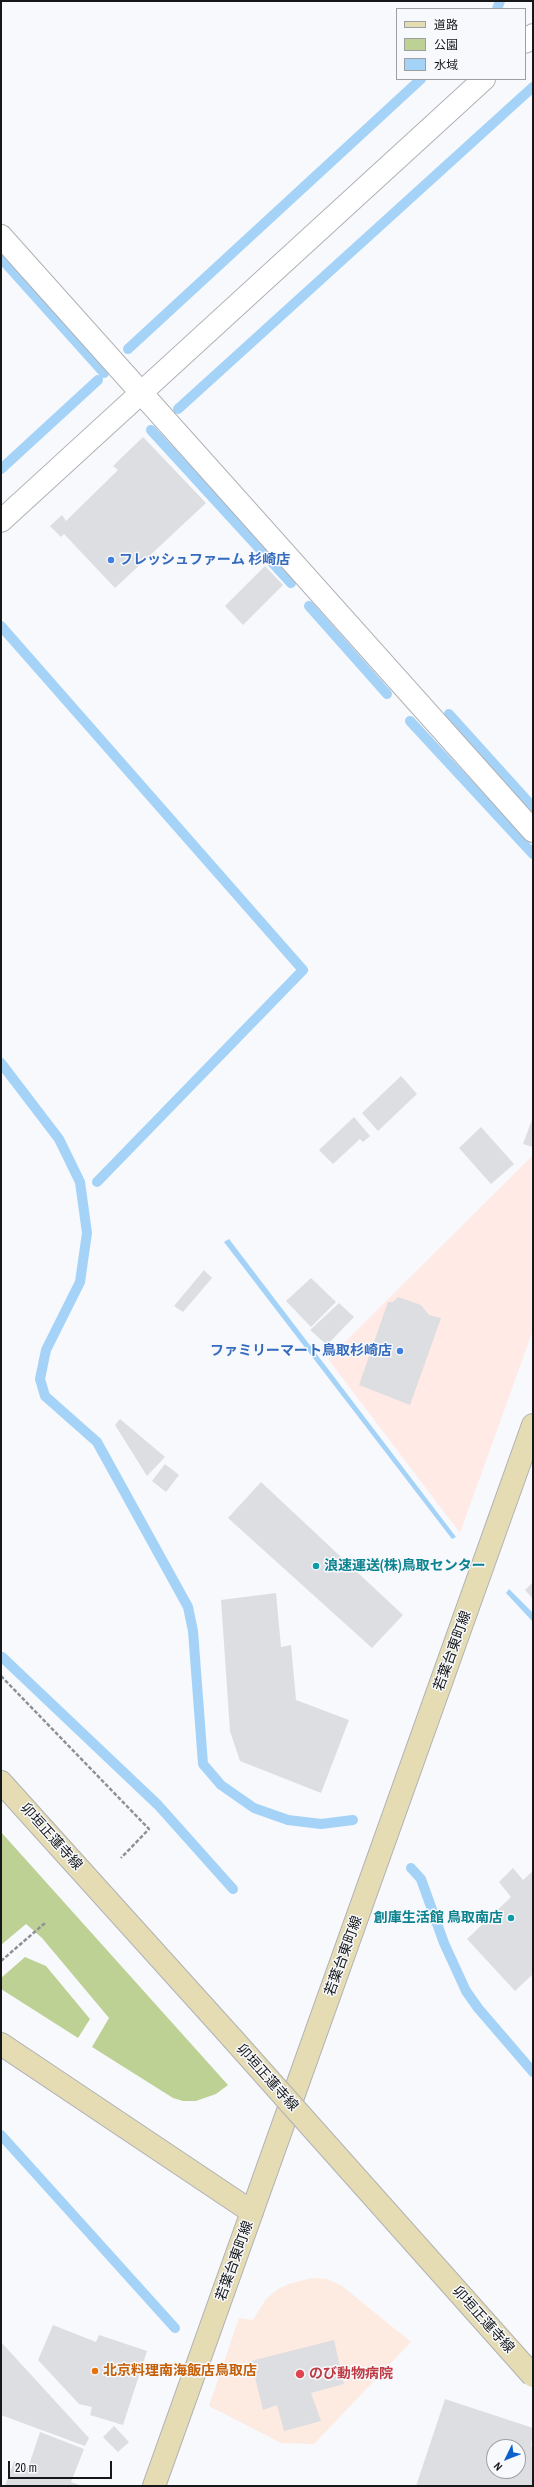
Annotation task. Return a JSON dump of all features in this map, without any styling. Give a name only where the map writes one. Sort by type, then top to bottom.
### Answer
[{"type":"main road","name":"若葉台東町線","points":[[154,2486],[533,1426]]},
{"type":"main road","name":"卯垣正蓮寺線","points":[[1,1782],[232,2038],[533,2376]]},
{"type":"main road","points":[[1,2044],[252,2212]]},
{"type":"street","points":[[1,521],[483,80]]},
{"type":"street","points":[[1,236],[533,831]]},
{"type":"path","points":[[1,1676],[149,1829],[121,1858]]},
{"type":"path","points":[[1,1961],[45,1923]]},
{"type":"shaded area","points":[[531,1157],[533,1158],[533,1330],[460,1533],[328,1359]]},
{"type":"shaded area","name":"のび動物病院","points":[[312,2278],[327,2279],[342,2286],[411,2342],[314,2444],[281,2443],[209,2406],[239,2318],[253,2320],[266,2299],[278,2289],[289,2284]]},
{"type":"green space","points":[[1,1832],[228,2085],[216,2094],[196,2101],[183,2101],[173,2098],[92,2047],[109,2018],[42,1938],[26,1924],[1,1945]]},
{"type":"green space","points":[[25,1957],[46,1966],[90,2019],[78,2038],[1,1989],[1,1978]]},
{"type":"water","points":[[229,1239],[456,1537],[452,1539],[224,1242]]},
{"type":"water","points":[[509,1589],[533,1613],[533,1622],[506,1593]]},
{"type":"building","points":[[143,437],[206,503],[115,588],[64,534],[61,537],[50,526],[62,515],[66,521],[118,470],[113,466]]},
{"type":"building","points":[[265,566],[283,585],[243,625],[225,606]]},
{"type":"building","points":[[401,1076],[417,1094],[378,1131],[362,1113]]},
{"type":"building","points":[[354,1117],[370,1136],[363,1142],[360,1139],[333,1164],[319,1150]]},
{"type":"building","points":[[533,1117],[533,1147],[523,1144]]},
{"type":"building","points":[[481,1127],[514,1164],[491,1184],[459,1148]]},
{"type":"building","points":[[204,1270],[212,1278],[183,1312],[174,1306]]},
{"type":"building","points":[[311,1278],[336,1302],[311,1327],[286,1301]]},
{"type":"building","name":"ファミリーマート鳥取杉崎店","points":[[398,1297],[421,1305],[429,1315],[441,1318],[410,1405],[359,1385],[388,1302],[393,1302]]},
{"type":"building","points":[[339,1303],[354,1317],[327,1345],[310,1330]]},
{"type":"building","points":[[120,1419],[165,1457],[147,1476],[115,1425]]},
{"type":"building","points":[[165,1464],[179,1475],[166,1492],[152,1481]]},
{"type":"building","name":"浪速運送(株)鳥取センター","points":[[261,1482],[403,1615],[372,1648],[228,1518]]},
{"type":"building","points":[[533,1582],[533,1599],[525,1590]]},
{"type":"building","points":[[276,1593],[281,1647],[291,1645],[296,1700],[349,1720],[321,1793],[240,1761],[230,1731],[221,1600]]},
{"type":"building","name":"創庫生活館 鳥取南店","points":[[513,1868],[523,1880],[533,1871],[533,1974],[515,1991],[467,1939],[511,1897],[499,1882]]},
{"type":"building","points":[[53,2325],[96,2342],[99,2335],[147,2351],[123,2425],[90,2415],[92,2407],[79,2404],[38,2360]]},
{"type":"building","points":[[334,2340],[344,2384],[311,2393],[321,2421],[284,2431],[277,2405],[263,2410],[251,2361]]},
{"type":"building","points":[[1,2342],[89,2438],[85,2446],[1,2415]]},
{"type":"building","points":[[445,2399],[533,2428],[531,2446],[533,2447],[533,2486],[416,2486]]},
{"type":"building","points":[[114,2426],[129,2442],[118,2452],[103,2437]]},
{"type":"building","points":[[40,2432],[84,2449],[71,2482],[82,2486],[5,2486],[14,2461],[28,2468]]},
{"type":"waterway","points":[[497,8],[500,1]]},
{"type":"waterway","points":[[128,349],[420,80]]},
{"type":"waterway","points":[[178,409],[533,87]]},
{"type":"waterway","points":[[1,258],[104,373]]},
{"type":"waterway","points":[[1,469],[98,380]]},
{"type":"waterway","points":[[151,430],[291,583]]},
{"type":"waterway","points":[[309,606],[387,694]]},
{"type":"waterway","points":[[1,626],[303,970],[97,1182]]},
{"type":"waterway","points":[[449,714],[533,807]]},
{"type":"waterway","points":[[410,721],[533,854]]},
{"type":"waterway","points":[[1,1063],[59,1139],[80,1182],[87,1233],[80,1282],[46,1350],[40,1379],[45,1396],[97,1442],[188,1607],[193,1631],[203,1764],[221,1785],[254,1808],[288,1820],[321,1824],[353,1820]]},
{"type":"waterway","points":[[2,1657],[158,1805],[233,1889]]},
{"type":"waterway","points":[[411,1868],[421,1879],[444,1943],[466,1991],[478,2008],[533,2072]]},
{"type":"waterway","points":[[1,2135],[175,2328]]},
{"type":"place","name":"フレッシュファーム 杉崎店","points":[[111,560]]},
{"type":"place","name":"ファミリーマート鳥取杉崎店","points":[[400,1351]]},
{"type":"place","name":"浪速運送(株)鳥取センター","points":[[316,1566]]},
{"type":"place","name":"創庫生活館 鳥取南店","points":[[511,1918]]},
{"type":"place","name":"北京料理南海飯店鳥取店","points":[[95,2371]]},
{"type":"place","name":"のび動物病院","points":[[300,2374]]}]
